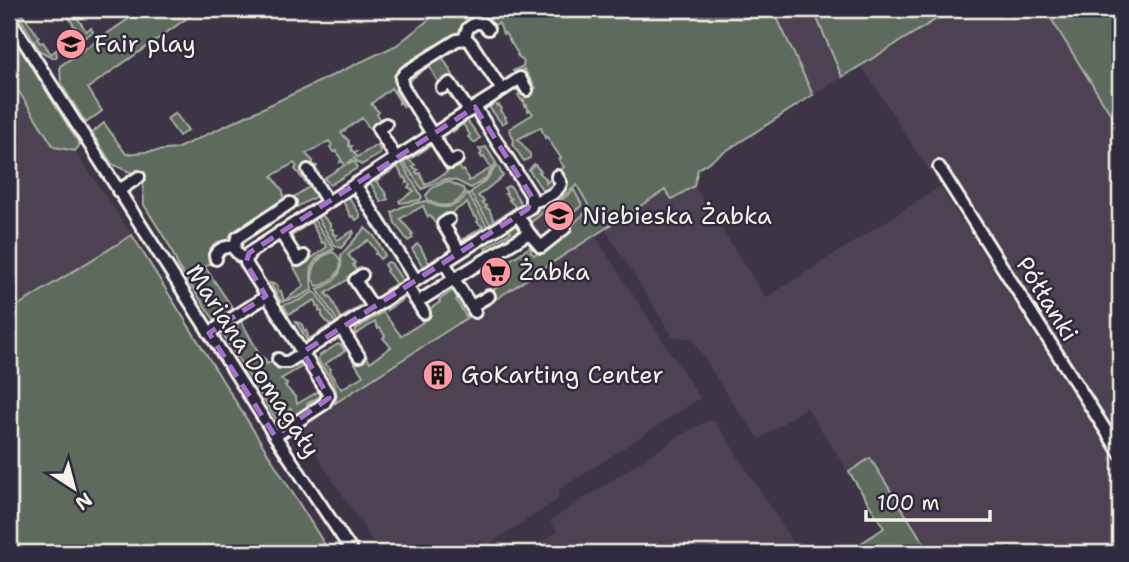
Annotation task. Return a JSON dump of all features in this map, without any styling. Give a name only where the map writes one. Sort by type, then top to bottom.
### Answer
[{"type":"street","name":"Mariana Domagały","points":[[9,18],[275,436],[353,553]]},
{"type":"street","points":[[464,39],[468,28],[475,23],[482,23],[488,29]]},
{"type":"street","points":[[450,163],[403,87],[401,78],[435,53],[457,40],[464,39],[471,43],[502,90]]},
{"type":"street","points":[[275,436],[323,405],[329,398],[247,265],[246,258],[250,252],[520,78],[527,90]]},
{"type":"street","points":[[450,83],[472,109],[531,195],[533,202]]},
{"type":"street","points":[[386,124],[378,129],[396,158]]},
{"type":"street","name":"Półłanki","points":[[939,167],[1120,453]]},
{"type":"street","points":[[308,170],[327,201]]},
{"type":"street","points":[[278,359],[286,363],[528,209],[533,202],[559,188],[561,183],[557,176]]},
{"type":"street","points":[[118,191],[139,177]]},
{"type":"street","points":[[355,184],[412,283],[424,313]]},
{"type":"street","points":[[233,246],[237,239],[290,203]]},
{"type":"street","points":[[518,215],[538,249],[565,228]]},
{"type":"street","points":[[442,224],[460,252]]},
{"type":"street","points":[[280,232],[297,260]]},
{"type":"street","points":[[424,298],[529,233]]},
{"type":"street","points":[[233,246],[236,253],[246,258]]},
{"type":"street","points":[[216,259],[217,251],[233,246]]},
{"type":"street","points":[[444,262],[474,309],[489,296]]},
{"type":"street","points":[[355,279],[373,307]]},
{"type":"street","points":[[209,333],[267,296]]},
{"type":"street","points":[[341,328],[359,356]]},
{"type":"highlighted area","points":[[475,107],[532,197],[528,209],[303,352],[329,398],[275,436],[209,333],[266,296],[246,263],[249,253]]},
{"type":"shaded area","points":[[773,9],[813,9],[842,77],[813,95]]},
{"type":"shaded area","points":[[953,9],[1045,9],[1120,129],[1120,444],[944,164],[930,172],[861,65]]},
{"type":"shaded area","points":[[9,76],[54,147],[75,151],[132,235],[9,311]]},
{"type":"shaded area","name":"Niebieska Żabka","points":[[578,185],[590,208],[568,229],[562,223],[546,240],[529,224]]},
{"type":"shaded area","points":[[694,186],[766,298],[940,187],[1113,457],[1110,463],[1113,468],[1120,468],[1120,553],[930,553],[870,459],[849,472],[806,407],[760,439],[729,398],[692,338],[673,337],[605,229],[665,189],[672,199]]},
{"type":"shaded area","points":[[595,236],[700,398],[559,490],[557,500],[488,545],[480,540],[459,553],[380,553],[299,427]]},
{"type":"shaded area","points":[[709,420],[715,422],[723,433],[800,553],[531,553],[528,550],[557,532],[550,521],[681,435]]},
{"type":"green space","points":[[15,9],[19,9],[39,37],[37,38],[40,43],[43,42],[51,54],[56,50],[57,56],[54,58],[40,51]]},
{"type":"green space","points":[[64,9],[94,9],[77,17],[86,31],[91,28],[93,32],[82,39]]},
{"type":"green space","points":[[143,9],[200,9],[88,88],[102,111],[86,123],[61,84],[60,66]]},
{"type":"green space","points":[[442,9],[773,9],[813,95],[698,169],[694,186],[672,199],[665,190],[479,310],[489,293],[507,280],[499,267],[530,247],[533,248],[530,251],[534,255],[554,242],[590,208],[577,185],[529,224],[527,215],[535,212],[535,207],[564,189],[565,182],[559,171],[564,167],[541,127],[518,139],[530,154],[530,158],[524,161],[513,145],[514,140],[509,129],[533,114],[528,111],[517,89],[503,96],[517,86],[530,91],[536,88],[524,69],[516,74],[513,71],[523,66],[524,62],[505,33],[503,34],[499,23],[491,26],[483,18],[474,18],[458,36],[398,84],[395,90],[404,107],[391,88],[371,104],[379,112],[377,114],[382,122],[370,129],[362,118],[341,133],[349,141],[349,146],[352,146],[357,157],[377,145],[380,154],[361,165],[354,158],[348,163],[355,161],[357,168],[330,185],[324,178],[345,165],[340,162],[336,151],[333,152],[329,141],[306,154],[313,161],[313,165],[317,166],[314,170],[327,190],[297,207],[289,200],[309,187],[295,169],[297,167],[294,163],[272,176],[283,191],[284,201],[211,254],[212,262],[205,267],[234,310],[217,324],[179,268],[169,245],[144,205],[143,182],[135,171],[132,173],[112,164],[92,133],[104,123],[126,154],[176,149],[397,45]]},
{"type":"green space","points":[[813,9],[953,9],[842,77]]},
{"type":"green space","points":[[1045,9],[1120,9],[1120,129]]},
{"type":"green space","points":[[9,31],[80,145],[75,151],[54,147],[9,76]]},
{"type":"green space","points":[[462,42],[462,45],[443,58],[453,75],[439,84],[429,66],[409,81],[405,78]]},
{"type":"green space","points":[[494,102],[506,117],[507,121],[502,124],[489,107]]},
{"type":"green space","points":[[175,113],[188,130],[179,136],[167,119]]},
{"type":"green space","points":[[467,120],[480,138],[475,143],[468,137],[470,135],[463,124],[453,132],[451,130]]},
{"type":"green space","points":[[429,147],[409,160],[415,165],[413,167],[420,173],[425,185],[457,163],[469,181],[491,168],[480,155],[482,153],[479,149],[486,147],[496,163],[486,178],[471,188],[446,179],[422,189],[403,161]]},
{"type":"green space","points":[[401,162],[422,197],[420,200],[400,203],[399,201],[414,191],[408,187],[410,185],[406,183],[407,180],[403,178],[398,167],[376,181],[388,199],[381,202],[370,182]]},
{"type":"green space","points":[[534,164],[541,171],[539,172],[546,179],[546,183],[553,177],[556,185],[545,194],[529,170]]},
{"type":"green space","points":[[497,165],[503,176],[478,196],[487,206],[485,208],[489,209],[494,221],[516,207],[505,194],[507,193],[504,188],[508,186],[522,205],[491,225],[470,193],[487,179]]},
{"type":"green space","points":[[447,181],[463,188],[465,192],[457,201],[438,205],[428,200],[426,195],[432,188]]},
{"type":"green space","points":[[574,190],[582,205],[562,223],[549,210]]},
{"type":"green space","points":[[467,193],[488,227],[465,240],[462,240],[483,227],[477,222],[467,203],[435,223],[428,217],[423,206],[400,219],[413,234],[413,238],[408,241],[395,223],[392,212],[404,206],[426,201],[449,207],[459,202]]},
{"type":"green space","points":[[347,197],[360,214],[356,220],[351,217],[343,201],[322,215],[330,224],[330,229],[333,229],[333,234],[337,235],[337,240],[353,231],[341,248],[334,245],[317,217]]},
{"type":"green space","points":[[312,217],[334,249],[320,256],[313,264],[312,290],[299,297],[281,302],[270,283],[277,285],[284,301],[304,286],[294,267],[327,247],[311,222],[292,236],[290,234]]},
{"type":"green space","points":[[517,225],[520,232],[488,253],[485,248],[511,232],[508,228]]},
{"type":"green space","points":[[365,228],[374,236],[385,255],[380,259],[368,240],[348,255],[355,263],[353,265],[358,273],[326,293],[341,318],[360,306],[362,308],[338,322],[317,289],[337,278],[341,268],[341,255]]},
{"type":"green space","points":[[132,235],[330,553],[9,553],[9,311]]},
{"type":"green space","points":[[417,244],[429,263],[439,256],[440,258],[424,268],[412,249]]},
{"type":"green space","points":[[333,252],[340,262],[338,273],[329,282],[317,286],[312,279],[315,265],[320,258]]},
{"type":"green space","points":[[388,262],[403,281],[387,292],[385,290],[396,284],[386,271],[384,265]]},
{"type":"green space","points":[[456,288],[461,296],[456,300],[466,316],[472,312],[473,314],[334,404],[335,387],[318,360],[319,356],[338,344],[345,351],[325,364],[331,369],[329,371],[341,389],[363,376],[351,357],[357,342],[370,362],[391,347],[375,322],[355,335],[356,329],[383,312],[401,336],[423,322],[408,303],[410,301],[407,297],[387,310],[387,306],[406,294],[421,315]]},
{"type":"green space","points":[[313,292],[336,324],[308,342],[296,322],[302,324],[309,339],[330,325],[316,306],[315,300],[289,314],[283,305],[300,300]]},
{"type":"green space","points":[[240,319],[266,364],[274,361],[284,368],[299,360],[303,366],[281,379],[296,398],[297,404],[319,391],[308,371],[322,393],[321,399],[319,397],[307,404],[308,407],[296,415],[295,419],[291,409],[287,411],[281,403],[274,408],[285,426],[277,421],[221,331]]},
{"type":"green space","points":[[290,411],[287,417],[290,421],[295,419],[287,424],[282,416]]},
{"type":"green space","points":[[870,458],[930,553],[867,553],[860,544],[884,528],[849,472]]},
{"type":"place","name":"Fair play","points":[[71,44]]},
{"type":"place","name":"Niebieska Żabka","points":[[559,216]]},
{"type":"place","name":"Żabka","points":[[496,272]]},
{"type":"place","name":"GoKarting Center","points":[[438,375]]}]
